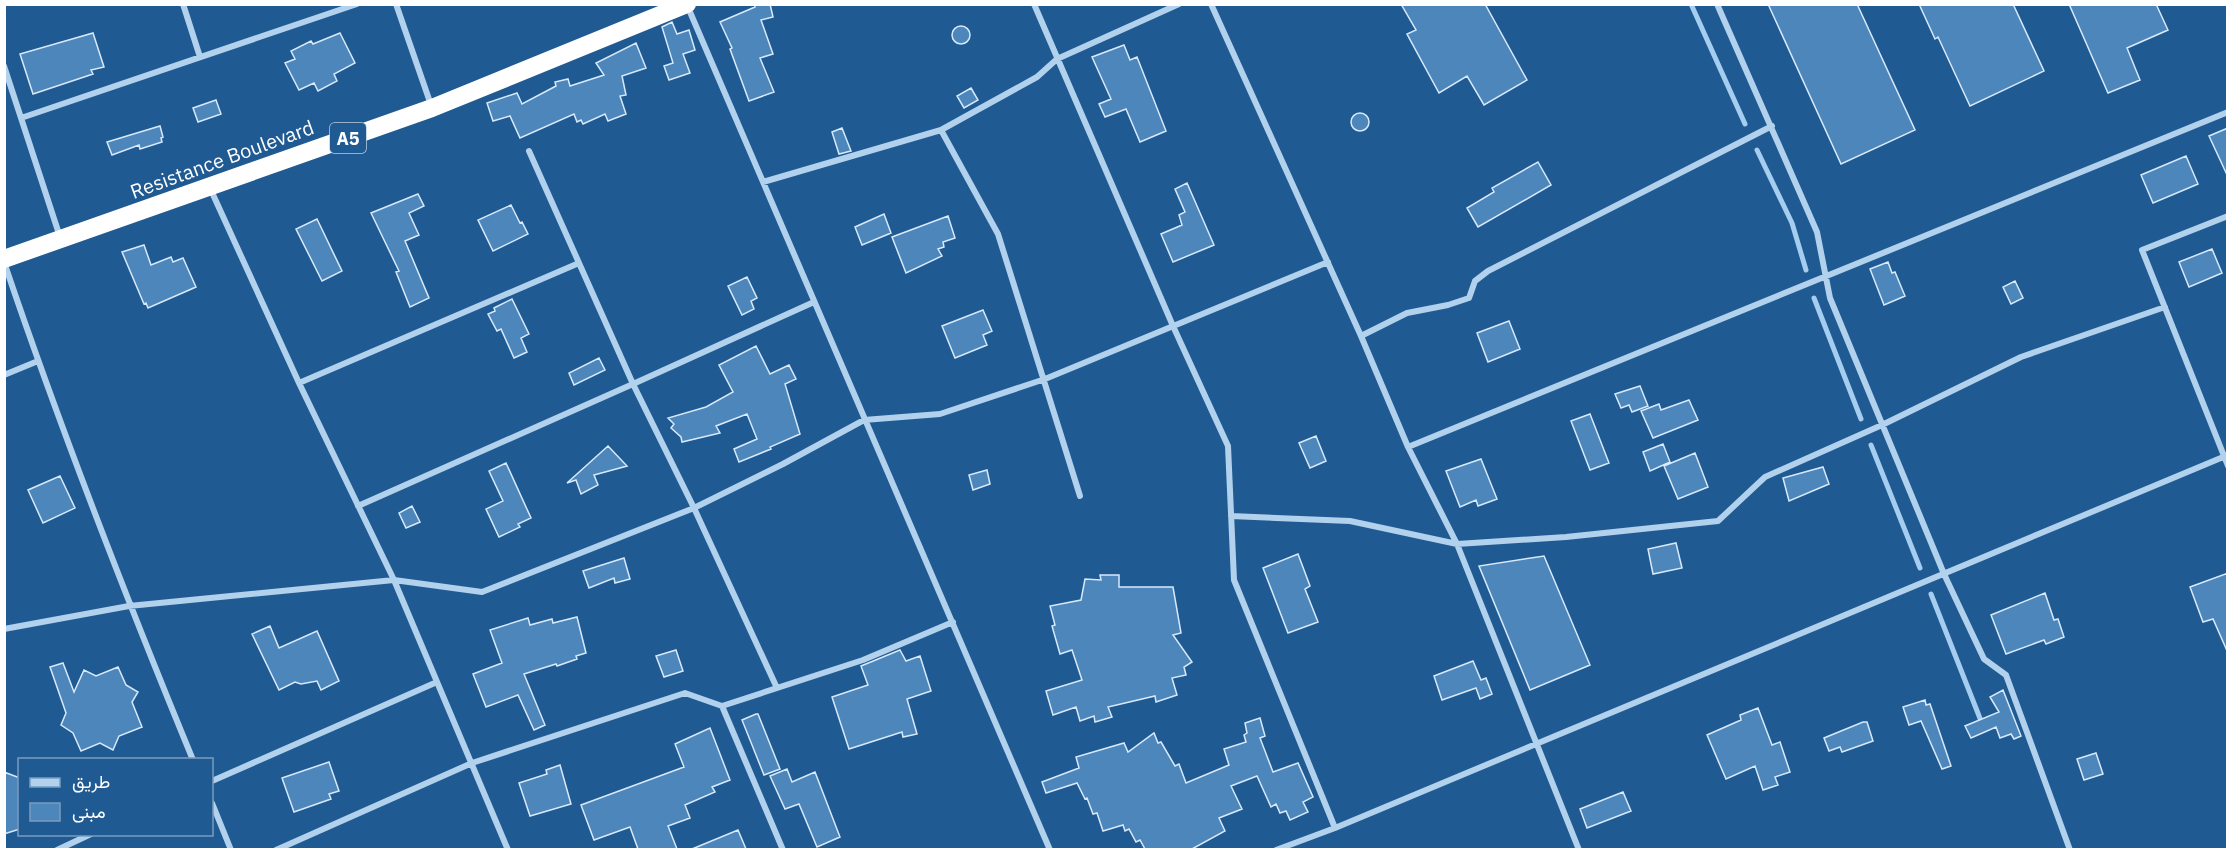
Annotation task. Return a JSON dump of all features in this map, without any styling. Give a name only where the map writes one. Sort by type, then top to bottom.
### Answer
[{"type":"highway","name":"Resistance Boulevard","points":[[4,260],[432,108],[687,5]]},
{"type":"street","points":[[183,4],[200,57]]},
{"type":"street","points":[[21,118],[357,4]]},
{"type":"street","points":[[396,4],[432,108]]},
{"type":"street","points":[[1034,4],[1173,326],[1228,446],[1234,580],[1335,828]]},
{"type":"street","points":[[763,182],[941,130],[1037,77],[1057,59],[1179,4]]},
{"type":"street","points":[[1211,4],[1361,336],[1408,447],[1457,544],[1579,849]]},
{"type":"street","points":[[1717,4],[1817,232],[1830,298],[1944,574],[1984,659],[2006,675],[2070,849]]},
{"type":"street","points":[[687,5],[1050,849]]},
{"type":"street","points":[[4,66],[61,240]]},
{"type":"street","points":[[1408,447],[2228,112]]},
{"type":"street","points":[[1361,336],[1407,313],[1448,305],[1469,298],[1475,282],[1488,271],[1772,126]]},
{"type":"street","points":[[941,130],[998,234],[1080,496]]},
{"type":"street","points":[[529,150],[633,384],[694,508],[777,688]]},
{"type":"street","points":[[209,187],[299,383],[394,580],[508,849]]},
{"type":"street","points":[[2228,216],[2142,250],[2226,456],[2228,466]]},
{"type":"street","points":[[4,260],[38,361],[129,606],[193,758]]},
{"type":"street","points":[[4,629],[129,606],[394,580],[482,592],[694,508],[783,464],[864,420],[940,414],[1045,379],[1328,262]]},
{"type":"street","points":[[299,383],[579,263]]},
{"type":"street","points":[[358,506],[814,302]]},
{"type":"street","points":[[1231,516],[1350,521],[1457,544],[1566,537],[1718,521],[1766,477],[1882,425],[2021,357],[2165,307]]},
{"type":"street","points":[[4,375],[38,361]]},
{"type":"street","points":[[1276,849],[1335,828],[2226,456]]},
{"type":"street","points":[[276,849],[472,763],[685,693],[722,706],[863,660],[953,622]]},
{"type":"street","points":[[213,781],[437,682]]},
{"type":"street","points":[[722,706],[783,849]]},
{"type":"street","points":[[213,805],[231,849]]},
{"type":"street","points":[[57,849],[86,836]]},
{"type":"building","points":[[754,4],[770,4],[773,17],[761,20],[773,54],[760,58],[774,92],[749,101],[730,49],[732,48],[720,22],[755,7]]},
{"type":"building","points":[[1401,4],[1485,4],[1527,80],[1484,105],[1467,76],[1439,93],[1407,34],[1416,30]]},
{"type":"building","points":[[1768,4],[1857,4],[1915,130],[1841,164]]},
{"type":"building","points":[[1919,4],[2013,4],[2044,71],[1970,106],[1938,37],[1935,39]]},
{"type":"building","points":[[2069,4],[2156,4],[2168,30],[2127,48],[2140,80],[2108,93]]},
{"type":"building","points":[[672,22],[677,34],[689,30],[695,50],[683,54],[690,73],[669,80],[664,66],[673,63],[662,27]]},
{"type":"building","points":[[957,26],[965,26],[970,31],[968,42],[957,44],[952,39],[952,31]]},
{"type":"building","points":[[93,33],[104,67],[91,70],[93,74],[33,94],[20,54]]},
{"type":"building","points":[[340,33],[355,63],[334,74],[337,81],[318,91],[314,83],[299,90],[285,63],[295,59],[291,51],[311,41],[313,44]]},
{"type":"building","points":[[636,43],[646,68],[622,76],[626,95],[620,96],[626,114],[608,121],[605,114],[583,124],[581,120],[577,122],[574,114],[520,138],[510,116],[493,121],[487,103],[517,93],[522,104],[556,86],[555,82],[568,79],[570,86],[604,75],[596,63]]},
{"type":"building","points":[[1124,45],[1130,60],[1137,57],[1166,131],[1140,142],[1126,109],[1105,117],[1099,104],[1111,99],[1092,57]]},
{"type":"building","points":[[971,88],[978,100],[964,108],[957,96]]},
{"type":"building","points":[[216,100],[221,114],[198,122],[193,108]]},
{"type":"building","points":[[1360,113],[1366,116],[1369,122],[1366,128],[1360,131],[1354,128],[1351,122],[1354,116]]},
{"type":"building","points":[[160,126],[162,142],[140,149],[139,145],[112,155],[107,142]]},
{"type":"building","points":[[842,128],[851,151],[839,154],[832,132]]},
{"type":"building","points":[[2228,128],[2228,177],[2209,136]]},
{"type":"building","points":[[2186,156],[2198,184],[2153,203],[2141,175]]},
{"type":"building","points":[[1538,162],[1551,185],[1478,227],[1467,208],[1494,192],[1492,188]]},
{"type":"building","points":[[1187,183],[1214,245],[1173,262],[1161,234],[1182,225],[1179,215],[1185,212],[1175,189]]},
{"type":"building","points":[[418,194],[424,206],[409,213],[419,235],[405,241],[429,298],[410,307],[396,272],[399,271],[371,213]]},
{"type":"building","points":[[511,205],[528,234],[493,251],[478,220]]},
{"type":"building","points":[[884,214],[891,233],[862,245],[855,227]]},
{"type":"building","points":[[948,216],[955,238],[943,242],[944,247],[938,249],[942,256],[906,273],[892,237]]},
{"type":"building","points":[[317,219],[342,271],[322,281],[296,229]]},
{"type":"building","points":[[144,245],[151,265],[171,257],[173,262],[183,258],[196,287],[148,308],[146,303],[144,304],[122,252]]},
{"type":"building","points":[[2212,249],[2222,273],[2189,287],[2179,262]]},
{"type":"building","points":[[1888,262],[1905,296],[1884,305],[1870,269]]},
{"type":"building","points":[[747,277],[757,298],[751,301],[754,309],[742,315],[728,286]]},
{"type":"building","points":[[2015,281],[2023,298],[2011,304],[2003,287]]},
{"type":"building","points":[[512,299],[529,334],[521,338],[527,352],[514,358],[501,329],[497,331],[488,314],[495,311],[494,308]]},
{"type":"building","points":[[983,310],[992,331],[983,335],[987,345],[955,358],[942,326]]},
{"type":"building","points":[[1509,321],[1520,349],[1488,362],[1477,333]]},
{"type":"building","points":[[756,346],[770,374],[789,365],[796,379],[785,384],[800,434],[739,462],[734,449],[757,439],[747,414],[716,426],[720,433],[682,442],[681,437],[671,428],[674,424],[668,418],[706,407],[733,392],[719,365]]},
{"type":"building","points":[[599,358],[605,370],[574,385],[569,373]]},
{"type":"building","points":[[1640,386],[1648,406],[1632,412],[1629,405],[1621,408],[1615,394]]},
{"type":"building","points":[[1689,400],[1698,420],[1653,438],[1641,411],[1659,404],[1661,410]]},
{"type":"building","points":[[1590,414],[1609,463],[1590,470],[1571,421]]},
{"type":"building","points":[[1316,436],[1326,461],[1310,468],[1299,443]]},
{"type":"building","points":[[1663,444],[1670,462],[1650,471],[1643,452]]},
{"type":"building","points":[[608,446],[627,466],[594,475],[598,485],[581,494],[576,480],[567,483]]},
{"type":"building","points":[[1695,453],[1708,487],[1678,499],[1664,466]]},
{"type":"building","points":[[1481,459],[1497,499],[1478,506],[1476,500],[1460,507],[1446,471]]},
{"type":"building","points":[[506,463],[531,518],[518,524],[520,527],[499,537],[486,509],[503,501],[489,471]]},
{"type":"building","points":[[1823,467],[1829,484],[1789,501],[1783,478]]},
{"type":"building","points":[[987,470],[990,484],[973,490],[969,475]]},
{"type":"building","points":[[60,476],[75,508],[43,523],[28,490]]},
{"type":"building","points":[[412,506],[420,522],[406,528],[399,513]]},
{"type":"building","points":[[1676,543],[1682,568],[1653,574],[1648,549]]},
{"type":"building","points":[[1298,554],[1310,586],[1305,589],[1318,622],[1288,633],[1263,568]]},
{"type":"building","points":[[1544,556],[1590,665],[1530,690],[1479,566]]},
{"type":"building","points":[[624,558],[630,579],[615,583],[614,578],[589,588],[583,571]]},
{"type":"building","points":[[2228,573],[2228,653],[2213,619],[2203,622],[2190,587]]},
{"type":"building","points":[[1100,575],[1119,575],[1119,587],[1173,587],[1181,633],[1173,635],[1192,662],[1184,667],[1186,675],[1172,678],[1177,695],[1156,702],[1155,696],[1108,707],[1112,717],[1095,722],[1094,716],[1080,721],[1076,707],[1053,715],[1046,691],[1082,680],[1072,650],[1060,654],[1052,626],[1055,625],[1050,606],[1081,600],[1085,579],[1101,580]]},
{"type":"building","points":[[2045,593],[2054,620],[2058,619],[2064,637],[2046,644],[2044,640],[2006,654],[1991,615]]},
{"type":"building","points":[[577,617],[586,653],[557,666],[556,664],[524,674],[545,725],[534,730],[518,695],[486,707],[473,674],[502,663],[490,630],[528,618],[530,625],[552,619],[553,623]]},
{"type":"building","points":[[270,626],[279,648],[317,631],[339,681],[321,690],[317,681],[301,684],[295,682],[279,690],[252,634]]},
{"type":"building","points":[[676,650],[683,671],[664,677],[656,656]]},
{"type":"building","points":[[900,650],[906,661],[920,656],[931,691],[907,699],[917,734],[903,737],[902,732],[849,749],[832,697],[868,685],[861,666]]},
{"type":"building","points":[[1473,661],[1481,680],[1486,678],[1492,694],[1480,699],[1476,688],[1442,700],[1434,676]]},
{"type":"building","points":[[63,663],[74,692],[84,670],[96,676],[118,667],[126,685],[138,692],[132,702],[142,727],[119,736],[113,750],[100,743],[81,751],[73,733],[61,725],[66,713],[50,667]]},
{"type":"building","points":[[2003,690],[2021,736],[2014,739],[2011,734],[2000,738],[1996,727],[1971,738],[1965,726],[1999,712],[1990,697]]},
{"type":"building","points":[[1925,700],[1926,705],[1930,704],[1951,766],[1942,769],[1921,721],[1909,725],[1903,707]]},
{"type":"building","points":[[1758,708],[1772,745],[1780,742],[1790,772],[1775,777],[1778,785],[1763,790],[1755,766],[1726,779],[1707,735],[1741,720],[1740,715]]},
{"type":"building","points":[[758,714],[780,769],[764,775],[742,720]]},
{"type":"building","points":[[1260,718],[1265,736],[1260,738],[1273,772],[1298,763],[1313,797],[1303,802],[1308,812],[1290,820],[1286,811],[1280,813],[1276,804],[1271,807],[1257,776],[1231,786],[1242,809],[1219,818],[1225,831],[1192,849],[1145,849],[1140,840],[1136,842],[1129,829],[1125,831],[1123,825],[1103,831],[1097,813],[1093,814],[1087,798],[1085,799],[1077,783],[1046,793],[1042,782],[1079,768],[1076,757],[1124,743],[1128,752],[1154,733],[1158,743],[1161,742],[1175,766],[1179,764],[1186,783],[1229,765],[1224,749],[1246,742],[1245,723]]},
{"type":"building","points":[[1867,722],[1873,741],[1842,752],[1840,747],[1829,751],[1824,738]]},
{"type":"building","points":[[710,728],[730,780],[712,787],[715,792],[685,805],[690,818],[668,826],[677,849],[638,849],[630,827],[594,840],[581,805],[684,767],[675,744]]},
{"type":"building","points":[[2096,753],[2103,774],[2084,780],[2077,759]]},
{"type":"building","points":[[329,762],[339,791],[329,794],[331,799],[294,812],[282,778]]},
{"type":"building","points":[[560,765],[571,804],[530,816],[519,783],[547,774],[546,770]]},
{"type":"building","points":[[787,769],[792,782],[815,772],[840,837],[817,847],[799,804],[785,809],[770,776]]},
{"type":"building","points":[[4,772],[18,777],[18,830],[4,834]]},
{"type":"building","points":[[1623,792],[1631,811],[1587,828],[1580,809]]},
{"type":"building","points":[[738,830],[746,849],[692,849]]},
{"type":"waterway","points":[[1691,4],[1745,124]]},
{"type":"waterway","points":[[1757,150],[1792,223],[1806,270]]},
{"type":"waterway","points":[[1814,298],[1861,419]]},
{"type":"waterway","points":[[1871,445],[1920,568]]},
{"type":"waterway","points":[[1931,594],[1983,726]]}]
